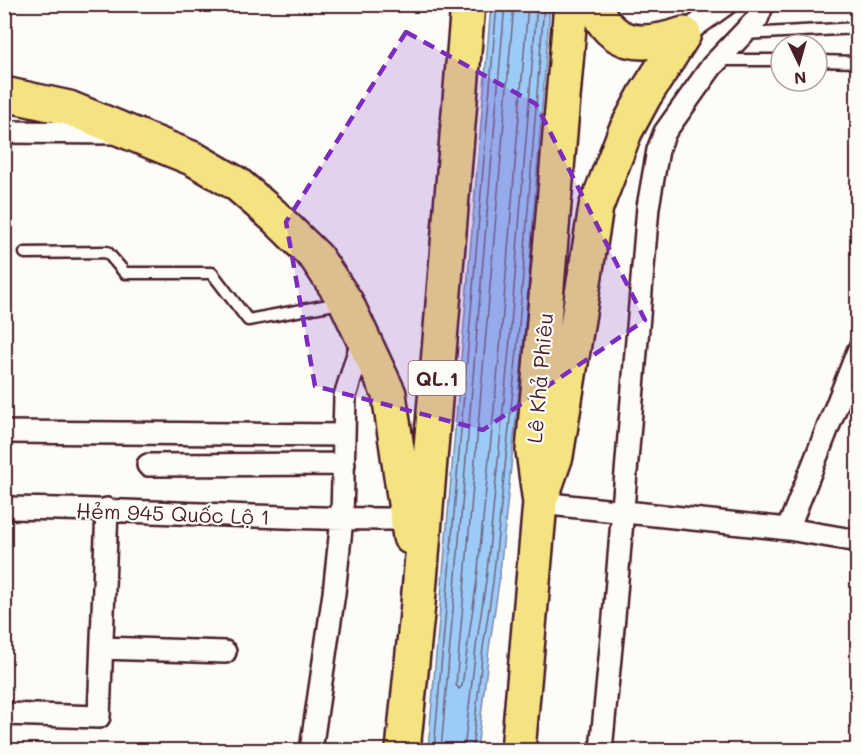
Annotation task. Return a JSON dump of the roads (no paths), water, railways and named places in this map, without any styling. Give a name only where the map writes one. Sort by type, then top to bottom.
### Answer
[{"type":"highway","name":"QL.1","points":[[403,750],[418,604],[468,4]]},
{"type":"highway","name":"Lê Khả Phiêu","points":[[518,750],[540,503],[533,451],[571,4]]},
{"type":"highway","points":[[594,4],[599,17],[611,31],[631,42],[646,44],[660,42],[684,34]]},
{"type":"highway","points":[[540,503],[556,456],[596,207],[625,132],[645,94],[684,34]]},
{"type":"highway","points":[[4,94],[46,117],[69,108],[194,159],[237,184],[273,215],[316,258],[346,302],[389,394],[418,604]]},
{"type":"street","points":[[684,34],[726,4]]},
{"type":"street","points":[[601,750],[648,207],[656,159],[665,132],[718,60],[757,19],[763,4]]},
{"type":"street","points":[[4,132],[46,117]]},
{"type":"street","points":[[310,750],[334,593],[342,519],[345,396],[363,338]]},
{"type":"street","points":[[788,529],[858,351]]},
{"type":"street","points":[[4,432],[343,435]]},
{"type":"street","points":[[148,465],[344,464]]},
{"type":"street","points":[[540,503],[788,529],[858,542]]},
{"type":"street","name":"Hẻm 945 Quốc Lộ 1","points":[[4,508],[407,519]]},
{"type":"street","points":[[4,714],[99,717],[106,509]]},
{"type":"street","points":[[102,648],[225,652]]},
{"type":"lane","points":[[744,34],[858,28]]},
{"type":"lane","points":[[718,60],[769,60]]},
{"type":"lane","points":[[829,61],[858,62]]},
{"type":"lane","points":[[25,253],[107,252],[125,273],[212,273],[248,320],[346,302]]},
{"type":"water","points":[[491,5],[550,5],[523,351],[499,582],[477,750],[428,750]]}]
